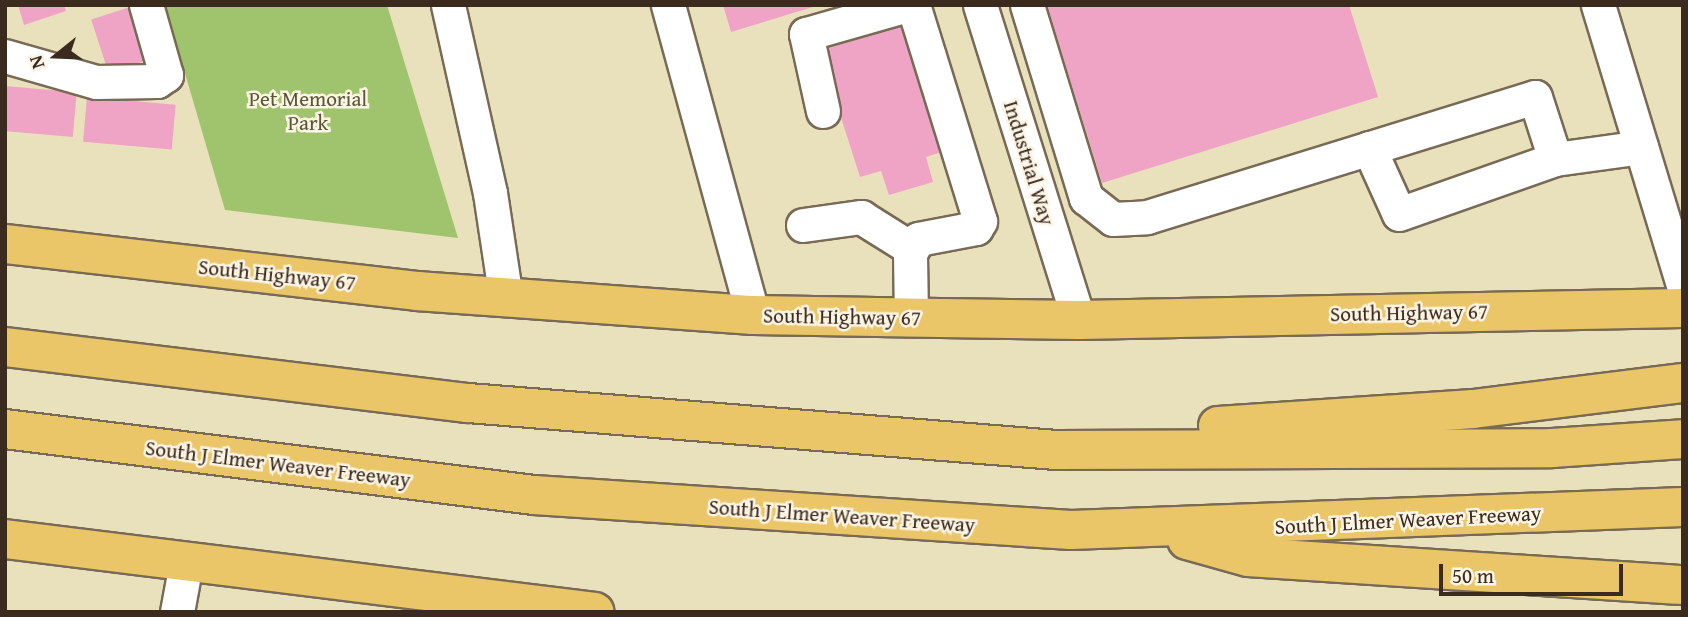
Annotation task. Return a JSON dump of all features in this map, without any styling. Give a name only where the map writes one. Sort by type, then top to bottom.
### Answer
[{"type":"main road","name":"South Highway 67","points":[[5,244],[506,299],[753,315],[1079,320],[1683,308]]},
{"type":"main road","points":[[5,347],[468,403],[1056,450],[1552,448],[1683,439]]},
{"type":"main road","points":[[1056,450],[1205,427],[1473,409],[1683,383]]},
{"type":"main road","name":"South J Elmer Weaver Freeway","points":[[5,429],[534,495],[1154,531],[1683,507]]},
{"type":"main road","points":[[1154,531],[1248,557],[1683,585]]},
{"type":"main road","points":[[5,539],[595,612]]},
{"type":"lane","points":[[5,56],[96,82],[157,81],[166,75],[146,5]]},
{"type":"lane","points":[[448,5],[490,193],[506,299]]},
{"type":"lane","points":[[668,5],[753,315]]},
{"type":"lane","points":[[822,111],[806,34],[907,5]]},
{"type":"lane","points":[[911,318],[912,249],[918,239],[976,228],[981,220],[913,5]]},
{"type":"lane","name":"Industrial Way","points":[[980,5],[1079,320]]},
{"type":"lane","points":[[1027,5],[1086,198],[1113,219],[1147,217],[1535,97],[1555,159]]},
{"type":"lane","points":[[1598,5],[1641,147],[1672,213],[1683,285]]},
{"type":"lane","points":[[1369,148],[1399,214],[1555,159],[1641,147]]},
{"type":"lane","points":[[803,225],[861,217],[912,249]]},
{"type":"lane","points":[[177,612],[186,563]]},
{"type":"green space","name":"Pet Memorial Park","points":[[165,5],[387,5],[458,238],[225,210]]},
{"type":"building","points":[[18,5],[64,5],[66,11],[24,25]]},
{"type":"building","points":[[723,5],[816,5],[816,6],[731,32]]},
{"type":"building","points":[[1047,5],[1349,5],[1378,97],[1102,183]]},
{"type":"building","points":[[133,6],[150,59],[108,73],[91,20]]},
{"type":"building","points":[[905,14],[948,150],[926,157],[933,182],[889,195],[881,171],[860,177],[817,42]]},
{"type":"building","points":[[5,86],[77,92],[73,137],[5,131]]},
{"type":"building","points":[[87,97],[176,105],[172,150],[83,142]]}]
